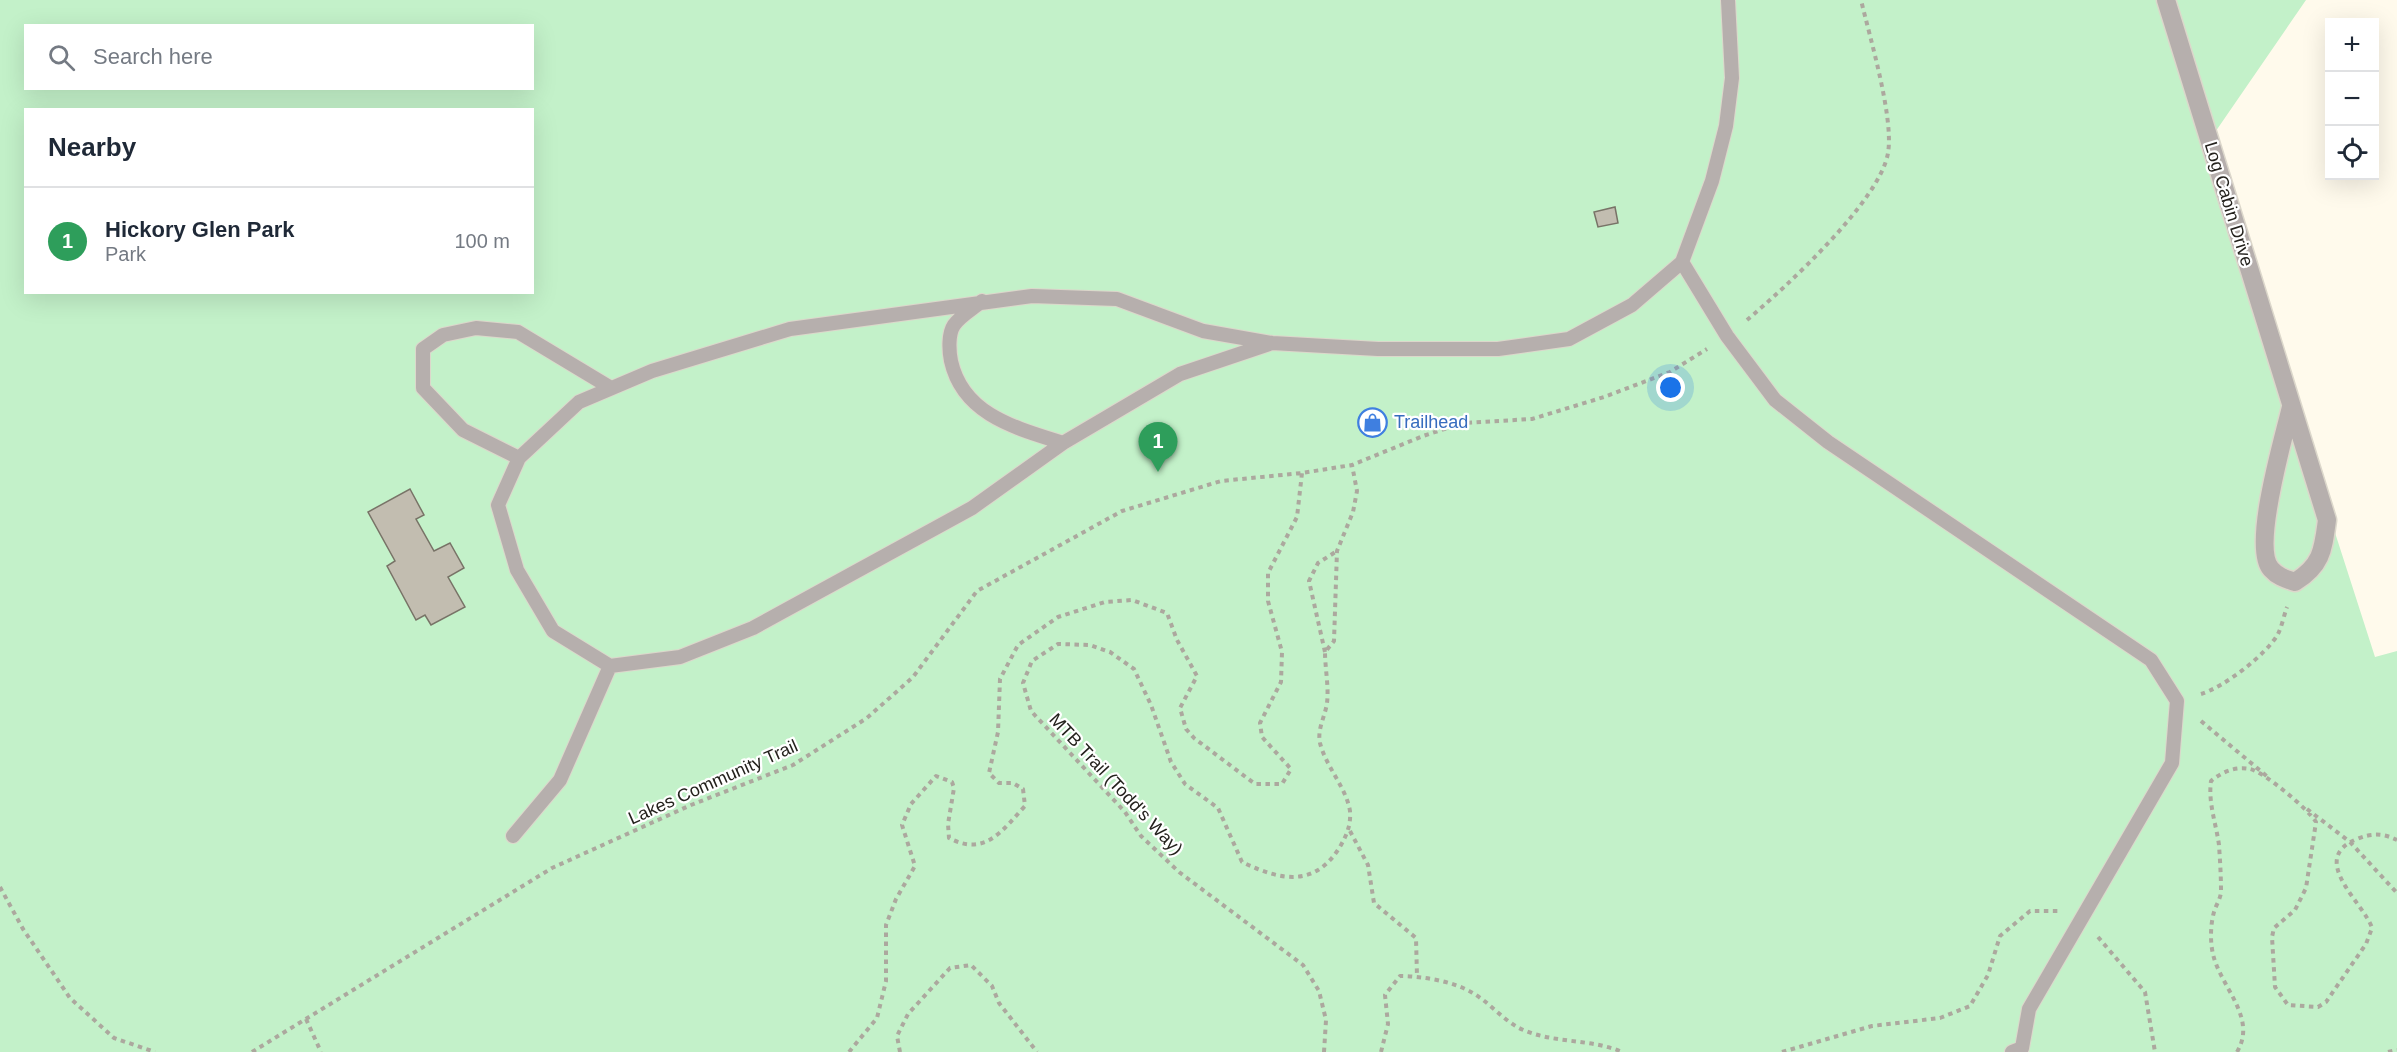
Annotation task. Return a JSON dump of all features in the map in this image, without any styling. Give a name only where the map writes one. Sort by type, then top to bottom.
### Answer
[{"type":"street","name":"Log Cabin Drive","points":[[2166,0],[2327,520],[2323,551],[2311,572],[2295,582],[2283,578],[2270,568],[2264,546],[2267,515],[2291,407]]},
{"type":"lane","points":[[1272,343],[1180,374],[1063,443],[972,508],[753,628],[680,657],[610,666],[553,631],[517,570],[498,505],[519,458],[579,402],[652,371],[790,329],[982,301],[1032,296],[1117,299],[1203,331],[1272,343],[1378,349],[1498,349],[1569,339],[1632,305],[1682,262],[1712,180],[1726,126],[1732,78],[1728,0]]},
{"type":"lane","points":[[1682,262],[1727,336],[1775,400],[1828,442],[2151,660],[2177,701],[2172,763],[2029,1009],[2019,1051]]},
{"type":"lane","points":[[982,301],[953,326],[949,349],[955,378],[978,409],[1023,430],[1063,443]]},
{"type":"lane","points":[[519,458],[463,430],[423,388],[423,349],[443,335],[476,328],[518,332],[611,388]]},
{"type":"lane","points":[[513,836],[560,780],[610,666]]},
{"type":"path","name":"Lakes Community Trail","points":[[252,1052],[552,868],[691,805],[793,765],[867,718],[914,677],[977,591],[1122,511],[1221,481],[1302,474],[1352,465],[1423,436],[1463,423],[1532,419],[1604,398],[1670,372],[1727,336],[1766,304],[1866,201],[1888,155],[1885,106],[1861,0]]},
{"type":"path","points":[[1325,652],[1334,641],[1337,551],[1353,512],[1357,491],[1352,465]]},
{"type":"path","points":[[849,1052],[877,1018],[884,990],[886,925],[915,866],[902,825],[911,804],[936,776],[952,782],[954,788],[948,824],[949,838],[961,844],[982,845],[1001,832],[1025,806],[1023,789],[1013,783],[999,783],[988,772],[998,732],[1000,679],[1018,645],[1058,618],[1104,602],[1132,600],[1167,613],[1177,640],[1197,676],[1180,708],[1186,729],[1194,738],[1255,784],[1282,784],[1291,769],[1262,738],[1260,723],[1281,682],[1282,652],[1268,601],[1268,573],[1297,517],[1302,474]]},
{"type":"path","points":[[1337,551],[1318,563],[1309,581],[1325,652],[1327,702],[1320,723],[1320,743],[1350,810],[1349,831],[1368,865],[1374,903],[1416,938],[1417,976]]},
{"type":"path","points":[[2177,701],[2215,690],[2243,670],[2277,635],[2295,582]]},
{"type":"path","name":"MTB Trail (Todd's Way)","points":[[1324,1052],[1326,1020],[1318,991],[1303,965],[1179,872],[1141,836],[1125,812],[1031,711],[1023,683],[1032,661],[1058,644],[1090,645],[1110,652],[1134,669],[1151,705],[1171,762],[1185,784],[1218,808],[1242,862],[1264,873],[1286,877],[1306,876],[1330,864],[1349,831]]},
{"type":"path","points":[[2177,701],[2349,842],[2397,893]]},
{"type":"path","points":[[2237,1052],[2242,1044],[2243,1030],[2236,1001],[2214,958],[2211,935],[2214,914],[2221,894],[2218,844],[2209,794],[2211,781],[2223,772],[2252,769],[2286,792],[2316,822],[2306,888],[2295,910],[2274,928],[2272,964],[2276,987],[2289,1005],[2318,1007],[2326,1002],[2366,944],[2372,928],[2361,906],[2348,894],[2337,872],[2338,856],[2349,842],[2369,834],[2387,835],[2397,840]]},
{"type":"path","points":[[0,887],[23,929],[70,998],[114,1038],[155,1052]]},
{"type":"path","points":[[1782,1052],[1872,1026],[1940,1018],[1970,1006],[1988,975],[2000,936],[2030,911],[2057,910],[2082,920],[2145,992],[2155,1052]]},
{"type":"path","points":[[900,1052],[897,1036],[908,1014],[950,968],[970,965],[992,986],[999,1003],[1037,1052]]},
{"type":"path","points":[[1381,1052],[1388,1024],[1384,994],[1400,976],[1417,976],[1470,991],[1519,1028],[1561,1039],[1609,1046],[1622,1052]]},
{"type":"path","points":[[306,1019],[321,1052]]},
{"type":"path","points":[[2388,1052],[2397,1050]]},
{"type":"green space","points":[[0,0],[2306,0],[2209,141],[2375,657],[2397,651],[2397,1052],[0,1052]]},
{"type":"building","points":[[1615,207],[1618,223],[1598,227],[1594,212]]},
{"type":"building","name":"Trailhead","points":[[1372,412],[1383,425],[1373,433],[1363,420]]},
{"type":"building","points":[[410,489],[424,515],[416,519],[434,551],[450,543],[464,568],[448,577],[465,607],[431,625],[425,615],[416,620],[387,566],[395,561],[368,512]]},
{"type":"place","name":"Trailhead","points":[[1373,422]]},
{"type":"place","name":"Hickory Glen Park","points":[[1158,472]]}]
